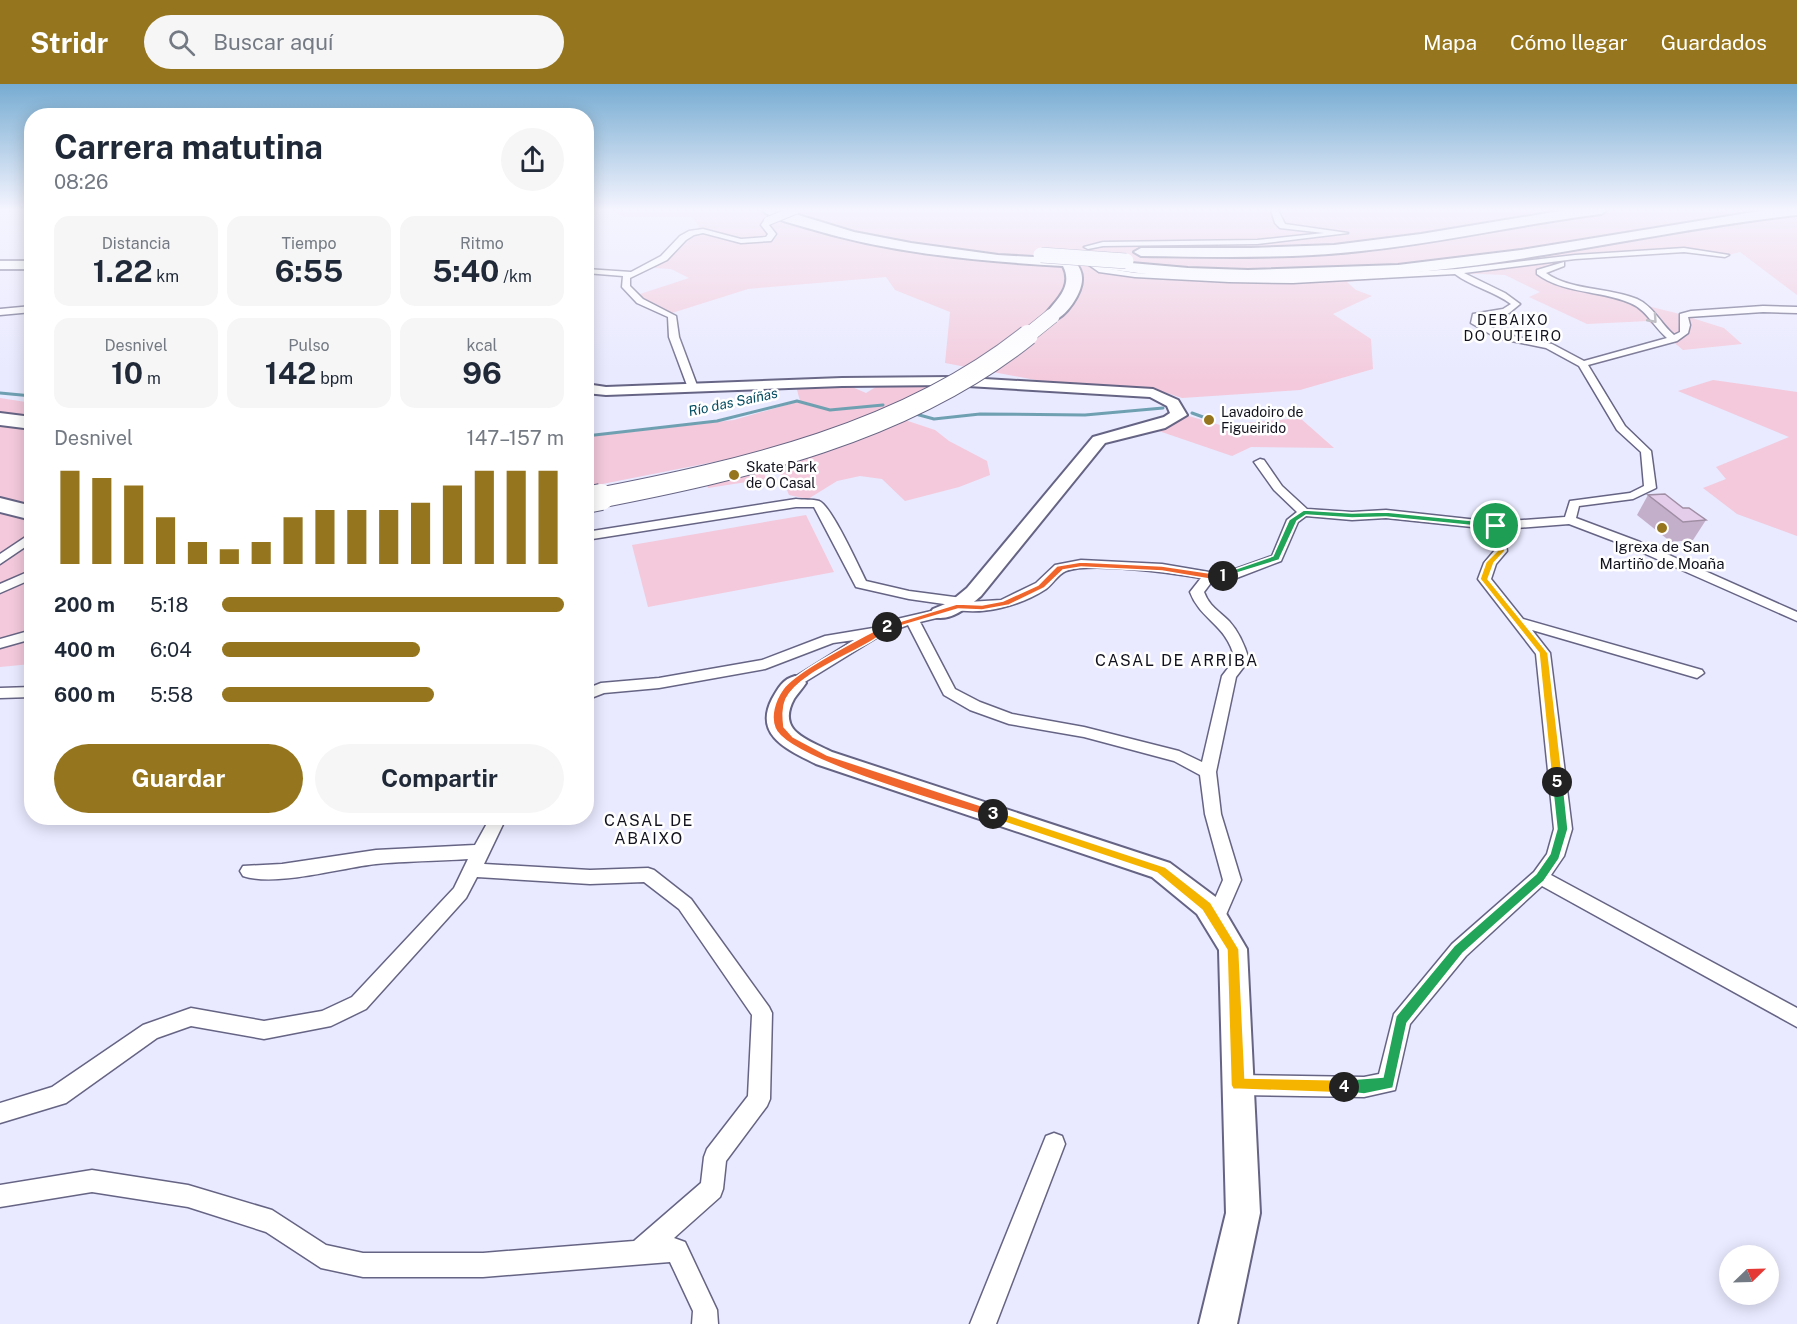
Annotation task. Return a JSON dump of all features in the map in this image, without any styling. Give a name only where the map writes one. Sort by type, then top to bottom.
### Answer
[{"type":"highway","points":[[594,498],[668,484],[786,452],[877,420],[936,394],[1009,352],[1052,316],[1073,290],[1080,268]]},
{"type":"highway","points":[[1138,268],[1187,273],[1295,274],[1412,268]]},
{"type":"highway","points":[[0,414],[24,417]]},
{"type":"highway","points":[[0,419],[24,422]]},
{"type":"highway","points":[[0,505],[24,511]]},
{"type":"highway","points":[[0,515],[24,525]]},
{"type":"highway","points":[[0,524],[24,527]]},
{"type":"street","points":[[644,268],[626,277],[626,287],[640,301],[672,316],[674,337],[693,388]]},
{"type":"street","points":[[1097,268],[1118,273],[1229,280],[1359,279],[1482,268]]},
{"type":"street","points":[[1551,268],[1540,272],[1545,277],[1556,281],[1635,302],[1642,306],[1653,320],[1674,339]]},
{"type":"street","points":[[1457,271],[1475,284],[1506,295],[1516,304],[1506,311],[1476,316],[1474,321],[1500,336],[1549,346],[1583,364],[1621,428],[1646,451],[1654,489],[1633,496],[1574,503],[1570,520]]},
{"type":"street","points":[[594,272],[631,274]]},
{"type":"street","points":[[1583,364],[1598,357],[1674,339],[1684,333],[1686,325],[1683,316],[1763,309],[1797,310]]},
{"type":"street","points":[[0,312],[24,310]]},
{"type":"street","points":[[594,389],[606,391],[842,382],[951,381],[1153,393],[1173,403],[1179,415],[1164,425],[1113,434],[1099,440],[974,592],[953,607],[876,632],[830,639],[765,664],[659,683],[601,688],[594,691]]},
{"type":"street","points":[[1260,462],[1278,488],[1304,512],[1352,516],[1386,514],[1496,526],[1570,520],[1636,545],[1797,616]]},
{"type":"street","points":[[594,535],[796,503],[817,504],[824,512],[861,584],[953,607],[982,607],[1005,603],[1041,586],[1060,568],[1081,564],[1162,568],[1209,576],[1229,576],[1276,558],[1293,520],[1304,512]]},
{"type":"street","points":[[1238,1085],[1364,1087],[1388,1083],[1401,1020],[1459,950],[1540,878],[1555,856],[1563,829],[1543,653],[1484,579],[1490,562],[1501,551],[1496,526]]},
{"type":"street","points":[[0,560],[24,534]]},
{"type":"street","points":[[1209,576],[1197,592],[1201,605],[1226,625],[1238,645],[1242,660],[1229,676],[1208,772],[1213,814],[1232,880],[1215,919]]},
{"type":"street","points":[[0,589],[24,578]]},
{"type":"street","points":[[912,620],[949,692],[975,706],[1009,719],[1084,732],[1179,757],[1208,772]]},
{"type":"street","points":[[1519,622],[1697,673]]},
{"type":"street","points":[[876,632],[795,683],[780,702],[778,713],[780,728],[789,740],[824,758],[1161,870],[1207,906],[1233,949],[1243,1213],[1218,1324]]},
{"type":"street","points":[[0,644],[24,636]]},
{"type":"street","points":[[0,693],[24,692]]},
{"type":"street","points":[[0,1113],[58,1096],[150,1031],[191,1017],[264,1030],[324,1020],[359,1003],[460,893],[494,825]]},
{"type":"street","points":[[249,871],[282,871],[376,857],[479,852]]},
{"type":"street","points":[[470,870],[590,877],[648,875],[685,904],[762,1013],[759,1099],[715,1157],[712,1189],[639,1253]]},
{"type":"street","points":[[1540,878],[1797,1018]]},
{"type":"street","points":[[983,1324],[1054,1144]]},
{"type":"street","points":[[0,1196],[92,1181],[188,1196],[272,1222],[321,1257],[363,1266],[483,1265],[677,1250],[705,1310],[705,1324]]},
{"type":"shaded area","points":[[654,268],[1550,268],[1541,277],[1566,286],[1676,313],[1724,328],[1742,344],[1683,350],[1648,321],[1587,324],[1529,297],[1540,292],[1505,275],[1452,273],[1347,282],[1356,290],[1372,296],[1333,314],[1371,339],[1373,369],[1300,390],[1182,398],[1148,387],[1046,382],[945,363],[950,312],[895,290],[886,277],[748,289],[672,313],[637,295],[689,278],[671,269]]},
{"type":"shaded area","points":[[1761,268],[1797,268],[1797,295]]},
{"type":"shaded area","points":[[1713,380],[1797,392],[1797,536],[1737,514],[1703,488],[1726,479],[1716,467],[1789,437],[1678,391]]},
{"type":"shaded area","points":[[845,384],[866,393],[879,385],[950,385],[893,412],[908,421],[935,430],[949,441],[987,461],[990,475],[959,487],[905,501],[882,479],[860,476],[837,481],[808,499],[789,495],[785,485],[787,478],[761,465],[766,479],[708,488],[703,471],[744,456],[594,486],[594,436],[734,420],[800,401],[796,386]]},
{"type":"shaded area","points":[[0,398],[24,402],[24,665],[0,667]]},
{"type":"shaded area","points":[[1185,415],[1220,425],[1300,418],[1334,448],[1251,447],[1232,456],[1153,429]]},
{"type":"shaded area","points":[[806,515],[834,572],[648,607],[632,545]]},
{"type":"building","points":[[1665,494],[1683,508],[1689,508],[1706,520],[1683,522],[1648,495]]},
{"type":"waterway","name":"Río das Saíñas","points":[[0,393],[24,395]]},
{"type":"waterway","name":"Río das Saíñas","points":[[594,435],[717,421],[797,401],[830,410],[883,405]]},
{"type":"waterway","name":"Río das Saíñas","points":[[912,413],[934,419],[980,414],[1085,415],[1163,408]]},
{"type":"waterway","name":"Río das Saíñas","points":[[1192,413],[1203,417]]},
{"type":"place","name":"Lavadoiro de Figueirido","points":[[1209,420]]},
{"type":"place","name":"Skate Park de O Casal","points":[[734,475]]},
{"type":"place","name":"Igrexa de San Martiño de Moaña","points":[[1662,528]]},
{"type":"district","name":"DEBAIXO DO OUTEIRO","points":[[1513,328]]},
{"type":"district","name":"CASAL DE ARRIBA","points":[[1177,660]]},
{"type":"district","name":"CASAL DE ABAIXO","points":[[649,829]]},
{"type":"route","points":[[1304,512],[1352,516],[1386,514],[1496,526],[1501,551],[1490,562],[1484,579],[1543,653],[1563,829],[1555,856],[1540,878],[1459,950],[1401,1020],[1388,1083],[1364,1087],[1238,1085],[1233,949],[1207,906],[1161,870],[824,758],[789,740],[780,728],[778,713],[780,702],[787,690],[812,671],[876,632],[957,606],[982,607],[1005,603],[1041,586],[1060,568],[1081,564],[1162,568],[1209,576],[1229,576],[1276,558],[1293,520],[1304,512]]}]
